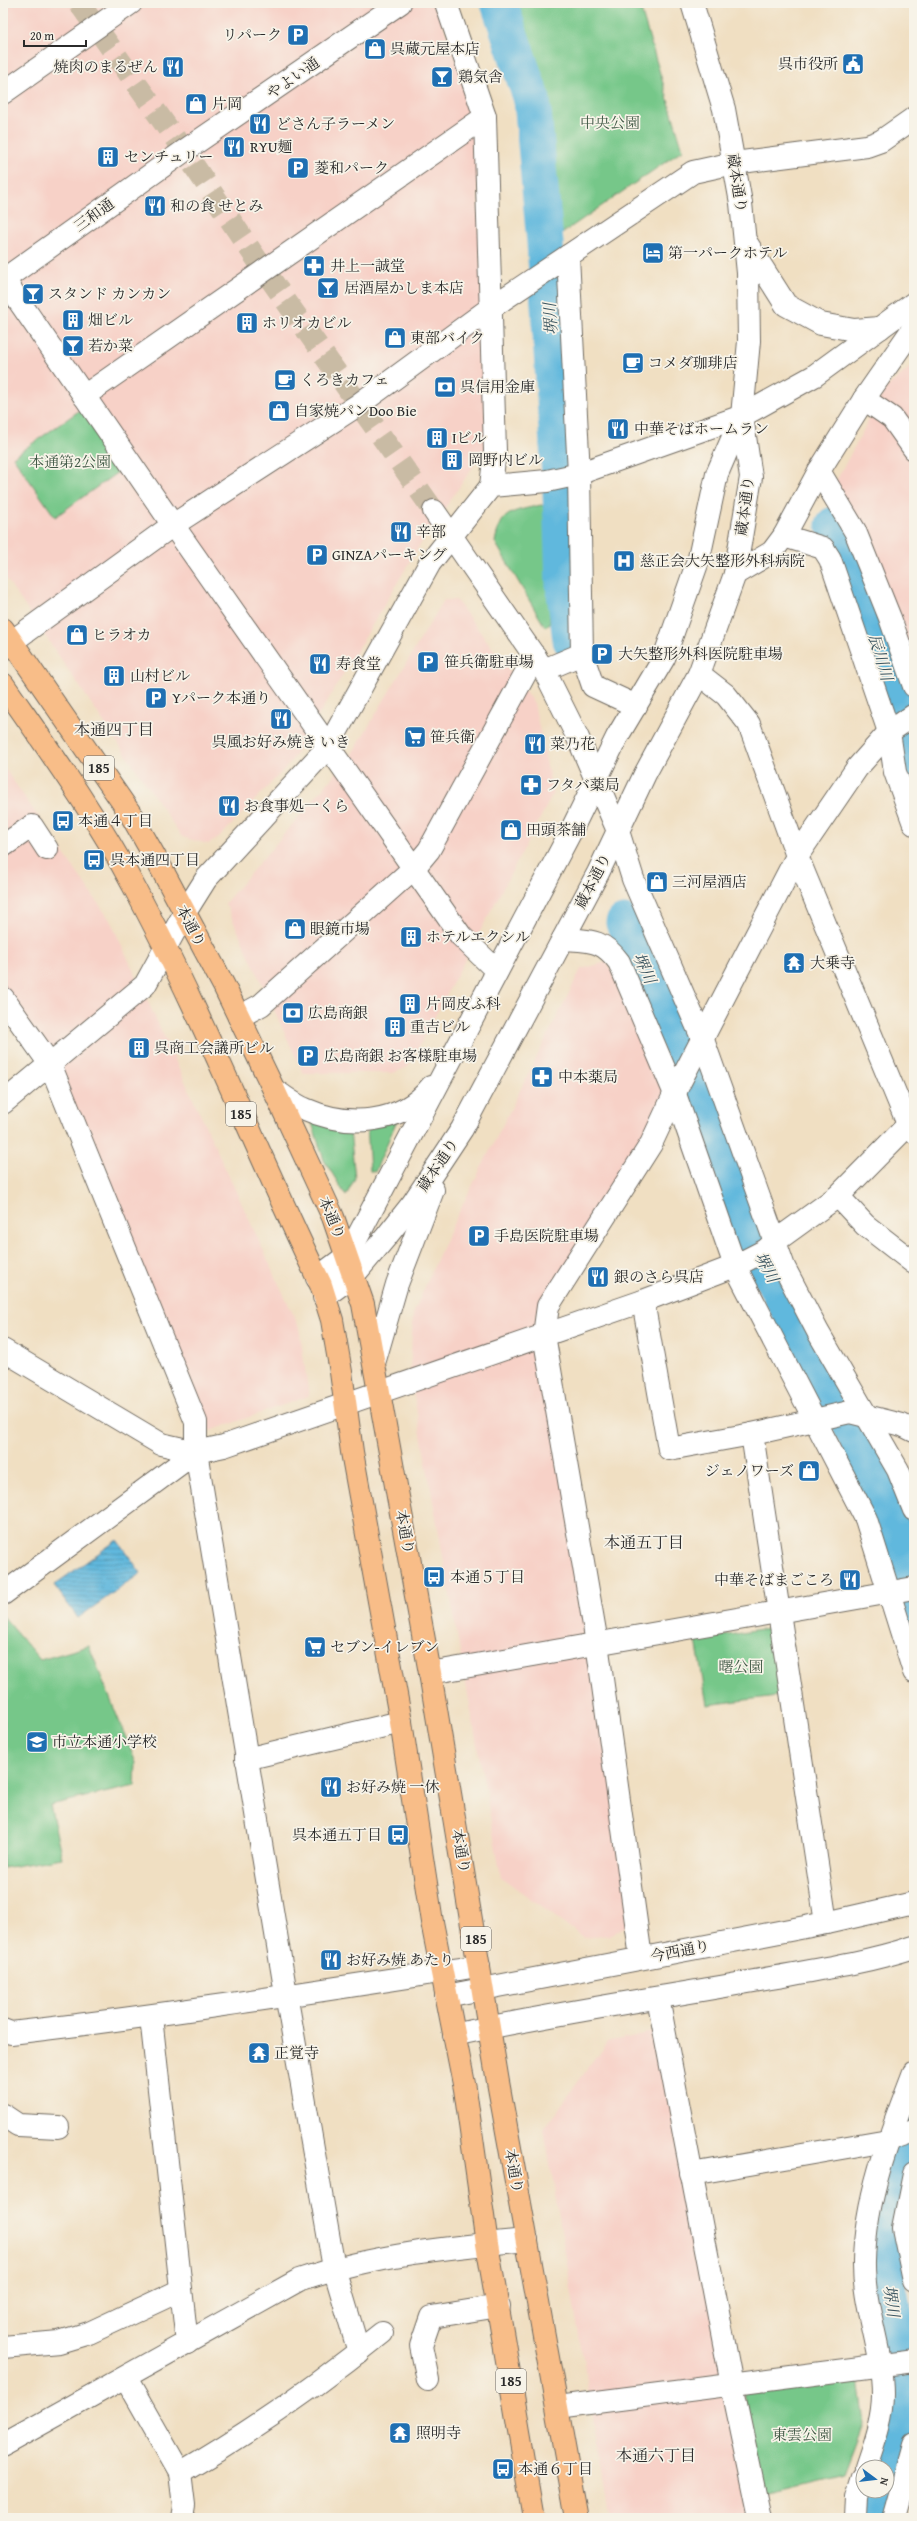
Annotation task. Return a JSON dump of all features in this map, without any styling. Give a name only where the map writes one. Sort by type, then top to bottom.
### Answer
[{"type":"highway","name":"本通り","points":[[6,639],[130,813],[160,866],[239,1017],[274,1090],[351,1265],[363,1304],[375,1360],[430,1673],[489,2027],[577,2518]]},
{"type":"highway","name":"185","points":[[3,684],[101,829],[133,885],[165,949],[321,1288],[332,1320],[347,1402],[352,1452],[401,1722],[441,1972],[465,2089],[487,2244],[499,2306],[534,2518]]},
{"type":"street","points":[[3,93],[132,3]]},
{"type":"street","name":"やよい通","points":[[184,151],[400,3]]},
{"type":"street","points":[[3,1103],[145,985],[184,914],[206,879],[328,747],[430,563],[491,486],[495,451],[492,307],[485,117],[446,3]]},
{"type":"street","name":"蔵本通り","points":[[321,1288],[351,1265],[413,1203],[462,1129],[563,939],[699,674],[736,574],[751,477],[742,416],[750,342],[744,239],[741,203],[724,109],[692,3]]},
{"type":"street","points":[[84,396],[485,117]]},
{"type":"street","points":[[6,639],[173,525],[358,405],[492,307],[693,172],[734,163],[867,146],[881,141],[914,118]]},
{"type":"street","name":"三和通","points":[[3,279],[184,151]]},
{"type":"street","points":[[744,239],[786,305],[821,324],[854,330],[880,328]]},
{"type":"street","points":[[564,258],[577,475],[582,654],[593,686],[636,706]]},
{"type":"street","points":[[3,279],[173,525],[461,936],[498,971]]},
{"type":"street","points":[[491,486],[547,481],[577,475],[742,416],[814,376],[914,303]]},
{"type":"street","points":[[736,574],[772,552],[784,536],[819,470],[914,326]]},
{"type":"street","points":[[864,400],[892,418],[914,449]]},
{"type":"street","name":"蔵本通り","points":[[351,1265],[449,1064],[596,781],[617,737],[664,658],[699,558],[718,474],[742,416]]},
{"type":"street","points":[[819,470],[855,531],[890,618],[914,686]]},
{"type":"street","points":[[434,511],[539,663],[578,738],[618,831],[634,879],[701,1044],[771,1245],[784,1267],[858,1414],[898,1470],[914,1510]]},
{"type":"street","points":[[784,536],[823,548],[830,559],[888,732],[895,772],[914,824]]},
{"type":"street","points":[[239,1017],[261,1005],[414,868],[429,850],[539,663],[582,654]]},
{"type":"street","points":[[3,1594],[196,1452],[224,1446],[347,1402],[643,1301],[739,1263],[771,1245],[838,1196],[912,1125],[797,856],[749,724],[726,695],[699,674]]},
{"type":"street","points":[[641,1958],[597,1643],[544,1335],[548,1306],[651,1144],[678,1088],[797,856],[857,768],[888,732],[914,715]]},
{"type":"street","points":[[3,846],[32,826],[42,841]]},
{"type":"street","points":[[563,939],[596,942],[609,949],[619,962],[678,1088],[739,1263],[819,1418],[900,1590],[914,1672]]},
{"type":"street","points":[[3,998],[50,1064],[196,1422],[196,1452],[286,1994],[334,2268],[358,2352]]},
{"type":"street","points":[[274,1090],[304,1109],[329,1118],[359,1122],[396,1114],[421,1098],[449,1064]]},
{"type":"street","points":[[375,1360],[397,1284],[421,1217],[462,1129]]},
{"type":"street","points":[[838,1196],[865,1225],[914,1263]]},
{"type":"street","points":[[643,1301],[669,1449],[752,1434],[819,1418],[858,1414],[902,1425],[914,1431]]},
{"type":"street","points":[[3,1350],[161,1444],[196,1452]]},
{"type":"street","points":[[752,1434],[826,1923]]},
{"type":"street","points":[[430,1673],[597,1643],[780,1613],[900,1590]]},
{"type":"street","points":[[246,1759],[401,1722]]},
{"type":"street","name":"今西通り","points":[[446,1996],[826,1923],[914,1903]]},
{"type":"street","points":[[454,2034],[551,2014],[658,1998],[834,1967],[914,1947]]},
{"type":"street","points":[[3,2030],[11,2033],[151,2016],[286,1994],[479,1966]]},
{"type":"street","points":[[658,1998],[732,2385],[760,2518]]},
{"type":"street","points":[[151,2016],[187,2343]]},
{"type":"street","points":[[869,2459],[880,2423],[886,2365],[869,2309],[864,2262],[870,2214],[890,2139],[914,2072]]},
{"type":"street","points":[[3,2114],[18,2125],[58,2127]]},
{"type":"street","points":[[691,2174],[890,2139],[914,2131]]},
{"type":"street","points":[[914,2174],[903,2228],[914,2281]]},
{"type":"street","points":[[3,2445],[300,2280],[334,2268],[487,2244],[527,2240]]},
{"type":"street","points":[[3,2347],[59,2342],[89,2333],[181,2290]]},
{"type":"street","points":[[428,2380],[421,2346],[431,2317],[499,2306]]},
{"type":"street","points":[[180,2473],[226,2447],[382,2333]]},
{"type":"street","points":[[558,2407],[914,2361]]},
{"type":"street","points":[[126,2378],[180,2473],[184,2506],[182,2518]]},
{"type":"street","points":[[894,2518],[914,2446]]},
{"type":"street","points":[[856,2518],[857,2499]]},
{"type":"shaded area","points":[[3,3],[435,3],[475,111],[487,446],[418,548],[291,762],[220,837],[208,844],[182,837],[3,574]]},
{"type":"shaded area","points":[[914,364],[914,669],[834,485],[886,388]]},
{"type":"shaded area","points":[[444,600],[456,600],[534,703],[553,794],[408,1067],[393,1073],[303,1073],[225,903],[350,757]]},
{"type":"shaded area","points":[[3,766],[110,920],[299,1327],[309,1396],[210,1431],[56,1064],[3,987]]},
{"type":"shaded area","points":[[607,962],[671,1094],[537,1312],[643,1917],[610,1935],[584,1938],[501,1877],[410,1374],[413,1314],[450,1230],[581,969]]},
{"type":"shaded area","points":[[663,2030],[752,2518],[610,2518],[544,2129],[607,2042]]},
{"type":"green space","name":"中央公園","points":[[515,3],[639,3],[683,150],[558,236],[545,97]]},
{"type":"green space","name":"本通第2公園","points":[[83,408],[125,467],[55,517],[13,457]]},
{"type":"green space","points":[[541,505],[548,507],[550,623],[545,627],[495,542],[501,524],[509,514],[522,509]]},
{"type":"green space","points":[[311,1120],[350,1131],[355,1178],[346,1196],[324,1160]]},
{"type":"green space","points":[[397,1120],[375,1172],[370,1171],[367,1126]]},
{"type":"green space","points":[[3,1616],[40,1660],[89,1646],[136,1763],[135,1786],[50,1805],[62,1858],[3,1868]]},
{"type":"green space","name":"曙公園","points":[[774,1628],[784,1695],[707,1705],[696,1640]]},
{"type":"green space","name":"東雲公園","points":[[858,2380],[864,2424],[845,2474],[763,2494],[743,2393]]},
{"type":"water","points":[[117,1540],[141,1573],[78,1618],[54,1585]]},
{"type":"waterway","name":"堺川","points":[[499,3],[532,100],[545,243],[561,492],[564,585],[571,640]]},
{"type":"waterway","name":"辰川川","points":[[834,525],[852,566],[875,629],[892,694],[901,756],[908,780],[914,791]]},
{"type":"waterway","name":"堺川","points":[[624,923],[682,1047],[727,1153],[751,1237],[814,1359],[855,1434],[886,1505],[906,1568],[914,1608]]},
{"type":"waterway","name":"堺川","points":[[890,2459],[904,2412],[897,2338],[888,2283],[890,2229],[914,2134]]},
{"type":"waterway","name":"堺川","points":[[875,2518],[879,2499]]},
{"type":"tunnel","points":[[79,3],[184,151],[264,270],[434,511]]},
{"type":"place","name":"リパーク","points":[[298,35]]},
{"type":"place","name":"呉蔵元屋本店","points":[[375,49]]},
{"type":"place","name":"呉市役所","points":[[853,64]]},
{"type":"place","name":"焼肉のまるぜん","points":[[173,67]]},
{"type":"place","name":"鶏気舎","points":[[442,77]]},
{"type":"place","name":"片岡","points":[[196,104]]},
{"type":"place","name":"どさん子ラーメン","points":[[260,124]]},
{"type":"place","name":"RYU麺","points":[[234,147]]},
{"type":"place","name":"センチュリー","points":[[108,157]]},
{"type":"place","name":"菱和パーク","points":[[298,168]]},
{"type":"place","name":"和の食 せとみ","points":[[155,206]]},
{"type":"place","name":"第一パークホテル","points":[[653,253]]},
{"type":"place","name":"井上一誠堂","points":[[314,266]]},
{"type":"place","name":"居酒屋かしま本店","points":[[328,288]]},
{"type":"place","name":"スタンド カンカン","points":[[33,294]]},
{"type":"place","name":"畑ビル","points":[[73,320]]},
{"type":"place","name":"ホリオカビル","points":[[247,323]]},
{"type":"place","name":"東部バイク","points":[[395,338]]},
{"type":"place","name":"若か菜","points":[[73,346]]},
{"type":"place","name":"コメダ珈琲店","points":[[633,363]]},
{"type":"place","name":"くろきカフェ","points":[[285,380]]},
{"type":"place","name":"呉信用金庫","points":[[445,387]]},
{"type":"place","name":"自家焼パンDoo Bie","points":[[279,411]]},
{"type":"place","name":"中華そばホームラン","points":[[618,429]]},
{"type":"place","name":"Iビル","points":[[437,438]]},
{"type":"place","name":"岡野内ビル","points":[[452,460]]},
{"type":"place","name":"辛部","points":[[401,532]]},
{"type":"place","name":"GINZAパーキング","points":[[317,555]]},
{"type":"place","name":"慈正会大矢整形外科病院","points":[[624,561]]},
{"type":"place","name":"ヒラオカ","points":[[77,635]]},
{"type":"place","name":"大矢整形外科医院駐車場","points":[[602,654]]},
{"type":"place","name":"笹兵衛駐車場","points":[[428,662]]},
{"type":"place","name":"寿食堂","points":[[320,664]]},
{"type":"place","name":"山村ビル","points":[[114,676]]},
{"type":"place","name":"Yパーク本通り","points":[[156,698]]},
{"type":"place","name":"呉風お好み焼き いき","points":[[281,719]]},
{"type":"place","name":"笹兵衛","points":[[415,737]]},
{"type":"place","name":"菜乃花","points":[[535,744]]},
{"type":"place","name":"フタバ薬局","points":[[531,785]]},
{"type":"place","name":"お食事処一くら","points":[[229,806]]},
{"type":"place","name":"本通４丁目","points":[[63,821]]},
{"type":"place","name":"田頭茶舗","points":[[511,830]]},
{"type":"place","name":"呉本通四丁目","points":[[94,860]]},
{"type":"place","name":"三河屋酒店","points":[[657,882]]},
{"type":"place","name":"眼鏡市場","points":[[295,929]]},
{"type":"place","name":"ホテルエクシル","points":[[411,937]]},
{"type":"place","name":"大乗寺","points":[[794,963]]},
{"type":"place","name":"片岡皮ふ科","points":[[410,1004]]},
{"type":"place","name":"広島商銀","points":[[293,1013]]},
{"type":"place","name":"重吉ビル","points":[[395,1027]]},
{"type":"place","name":"呉商工会議所ビル","points":[[139,1048]]},
{"type":"place","name":"広島商銀 お客様駐車場","points":[[308,1056]]},
{"type":"place","name":"中本薬局","points":[[542,1077]]},
{"type":"place","name":"手島医院駐車場","points":[[479,1236]]},
{"type":"place","name":"銀のさら呉店","points":[[598,1277]]},
{"type":"place","name":"ジェノワーズ","points":[[809,1471]]},
{"type":"place","name":"本通５丁目","points":[[434,1577]]},
{"type":"place","name":"中華そばまごころ","points":[[850,1580]]},
{"type":"place","name":"セブン-イレブン","points":[[315,1647]]},
{"type":"place","name":"市立本通小学校","points":[[37,1742]]},
{"type":"place","name":"お好み焼 一休","points":[[331,1787]]},
{"type":"place","name":"呉本通五丁目","points":[[398,1835]]},
{"type":"place","name":"お好み焼 あたり","points":[[331,1960]]},
{"type":"place","name":"正覚寺","points":[[259,2053]]},
{"type":"place","name":"照明寺","points":[[400,2433]]},
{"type":"place","name":"本通６丁目","points":[[503,2469]]},
{"type":"district","name":"本通四丁目","points":[[114,729]]},
{"type":"district","name":"本通五丁目","points":[[644,1542]]},
{"type":"district","name":"本通六丁目","points":[[656,2455]]}]
